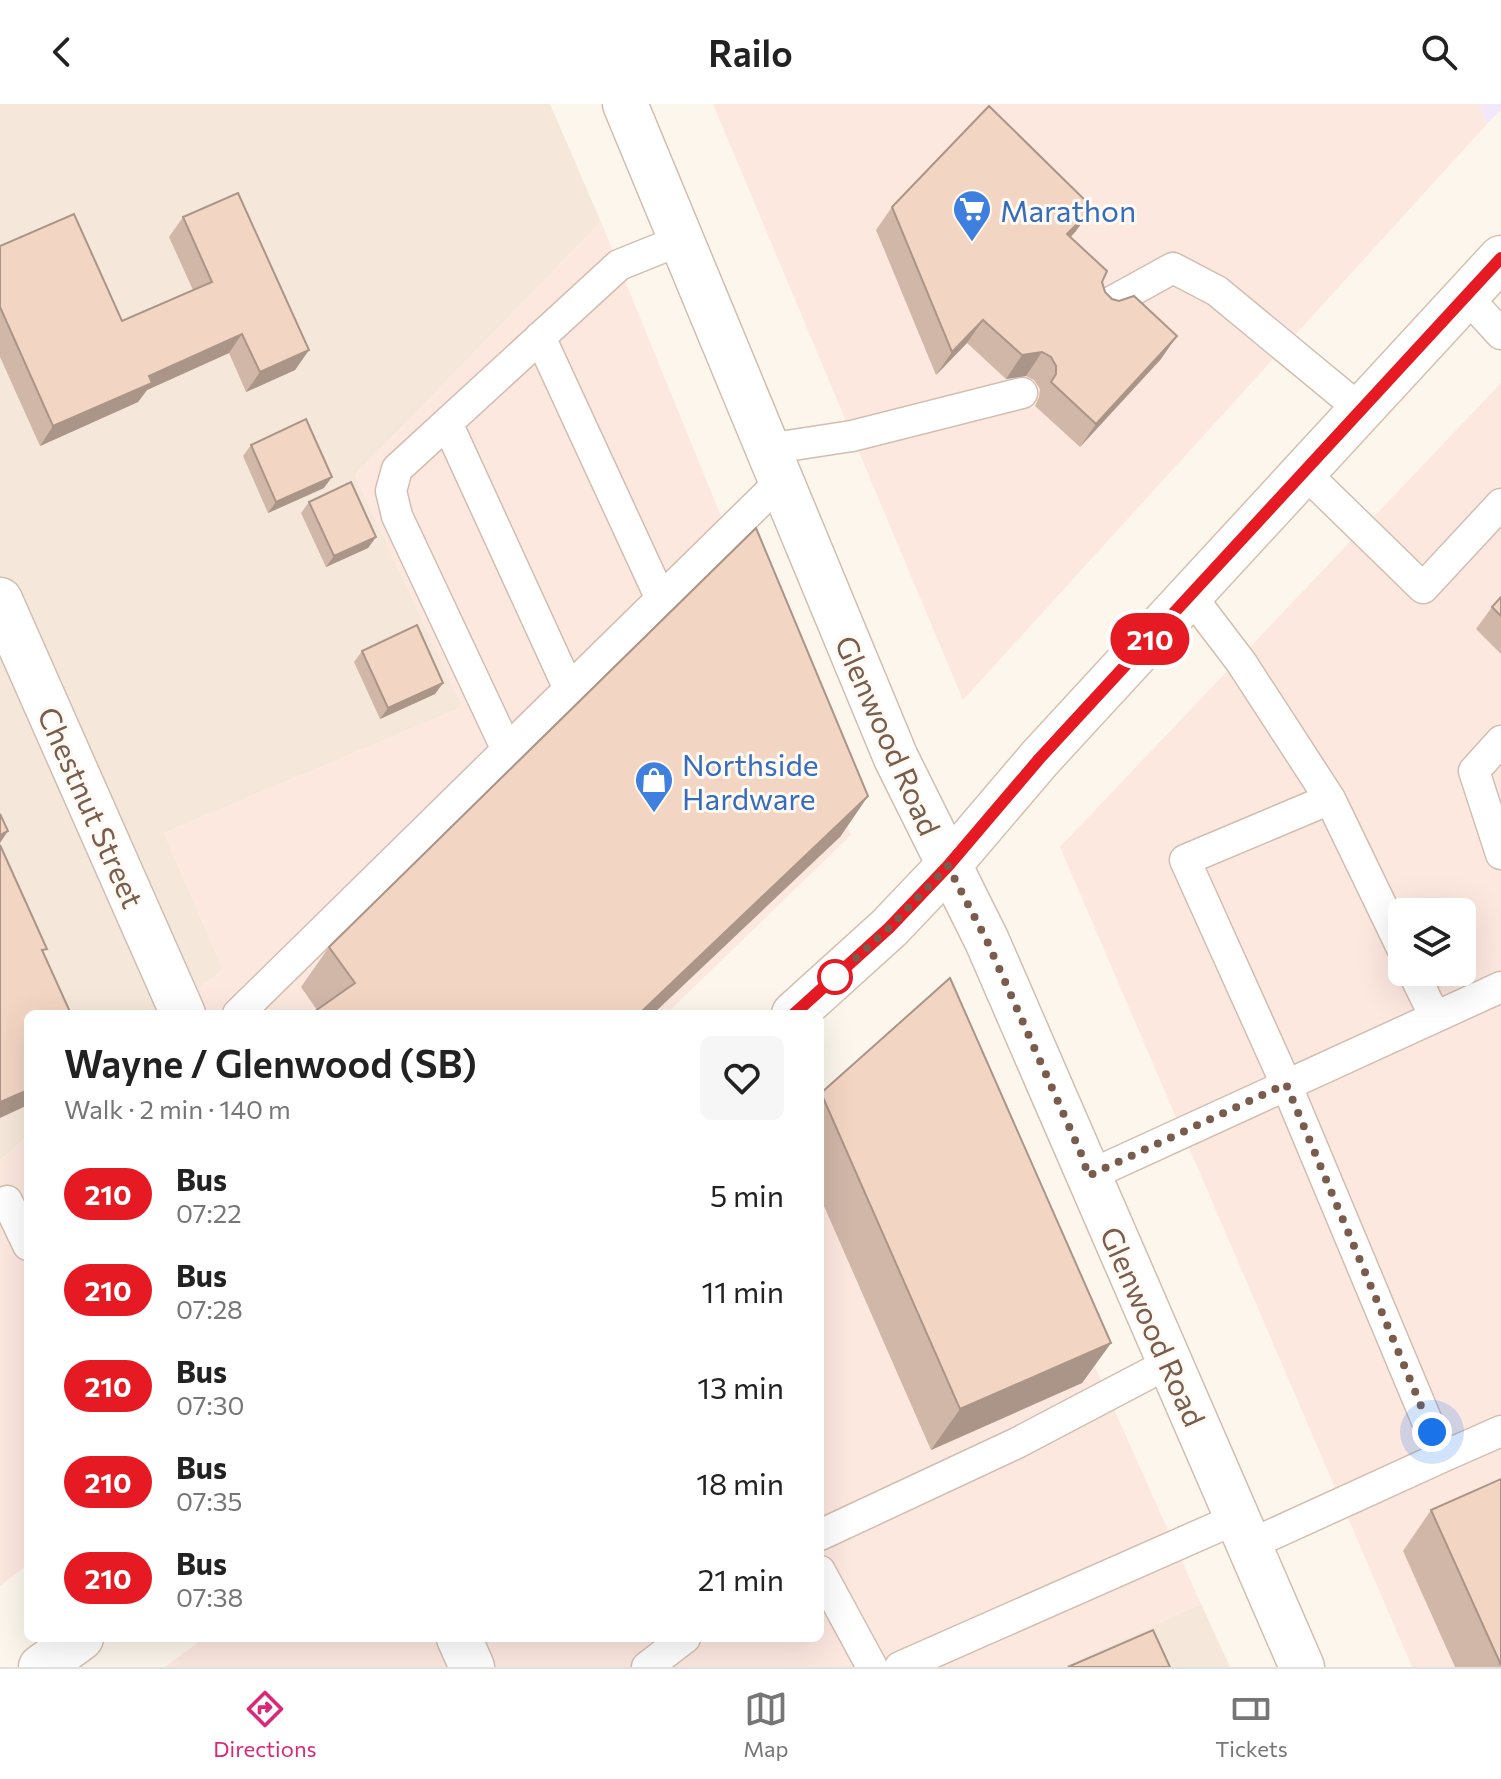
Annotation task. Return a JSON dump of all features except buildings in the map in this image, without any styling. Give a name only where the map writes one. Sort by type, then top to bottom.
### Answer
[{"type":"street","name":"Glenwood Road","points":[[625,104],[896,758],[987,941],[1302,1667]]},
{"type":"street","points":[[798,1010],[889,928],[948,866],[1040,758],[1501,258]]},
{"type":"street","name":"Chestnut Street","points":[[0,600],[181,1010]]},
{"type":"street","points":[[41,1667],[75,1642]]},
{"type":"street","points":[[461,1642],[472,1667]]},
{"type":"lane","points":[[507,750],[397,516],[391,491],[397,469],[619,265],[681,240]]},
{"type":"lane","points":[[1104,306],[1173,268],[1217,291],[1361,410]]},
{"type":"lane","points":[[1466,296],[1501,334]]},
{"type":"lane","points":[[540,337],[661,599]]},
{"type":"lane","points":[[242,1010],[661,599],[774,465],[852,436],[1022,393]]},
{"type":"lane","points":[[447,423],[569,689]]},
{"type":"lane","points":[[1304,472],[1423,588],[1501,504]]},
{"type":"lane","points":[[1190,595],[1241,662],[1330,799],[1388,919]]},
{"type":"lane","points":[[1501,741],[1474,771],[1501,854]]},
{"type":"lane","points":[[1330,799],[1185,860],[1286,1084],[1442,1457]]},
{"type":"lane","points":[[1420,986],[1435,1017]]},
{"type":"lane","points":[[1088,1176],[1501,987]]},
{"type":"lane","points":[[12,1197],[24,1233]]},
{"type":"lane","points":[[824,1533],[1017,1443],[1171,1362]]},
{"type":"lane","points":[[900,1667],[1442,1457],[1501,1431]]},
{"type":"lane","points":[[824,1578],[872,1667]]},
{"type":"lane","points":[[647,1667],[680,1642]]},
{"type":"shaded area","points":[[0,104],[550,104],[601,222],[355,475],[463,707],[164,833],[223,969],[175,1010],[24,1010],[24,1139],[0,1160]]},
{"type":"shaded area","points":[[713,104],[1479,104],[1487,124],[963,700]]},
{"type":"shaded area","points":[[1479,104],[1501,104],[1501,110],[1487,124]]},
{"type":"shaded area","points":[[601,222],[851,835],[670,1010],[175,1010],[223,969],[164,833],[462,707],[355,475]]},
{"type":"shaded area","points":[[1501,383],[1501,1667],[1412,1667],[1060,847]]},
{"type":"shaded area","points":[[930,997],[1201,1604],[1061,1667],[165,1667],[199,1642],[824,1642],[824,1096]]},
{"type":"shaded area","points":[[24,1139],[24,1567],[0,1586],[0,1160]]},
{"type":"shaded area","points":[[1201,1604],[1230,1667],[1061,1667]]},
{"type":"bus line","name":"210","points":[[798,1010],[889,928],[948,866],[1040,758],[1501,258]]},
{"type":"place","name":"Marathon","points":[[972,243]]},
{"type":"place","name":"Northside Hardware","points":[[654,814]]},
{"type":"route","points":[[835,977],[889,928],[948,866],[987,941],[1083,1158],[1088,1176],[1286,1084],[1432,1432]]}]
